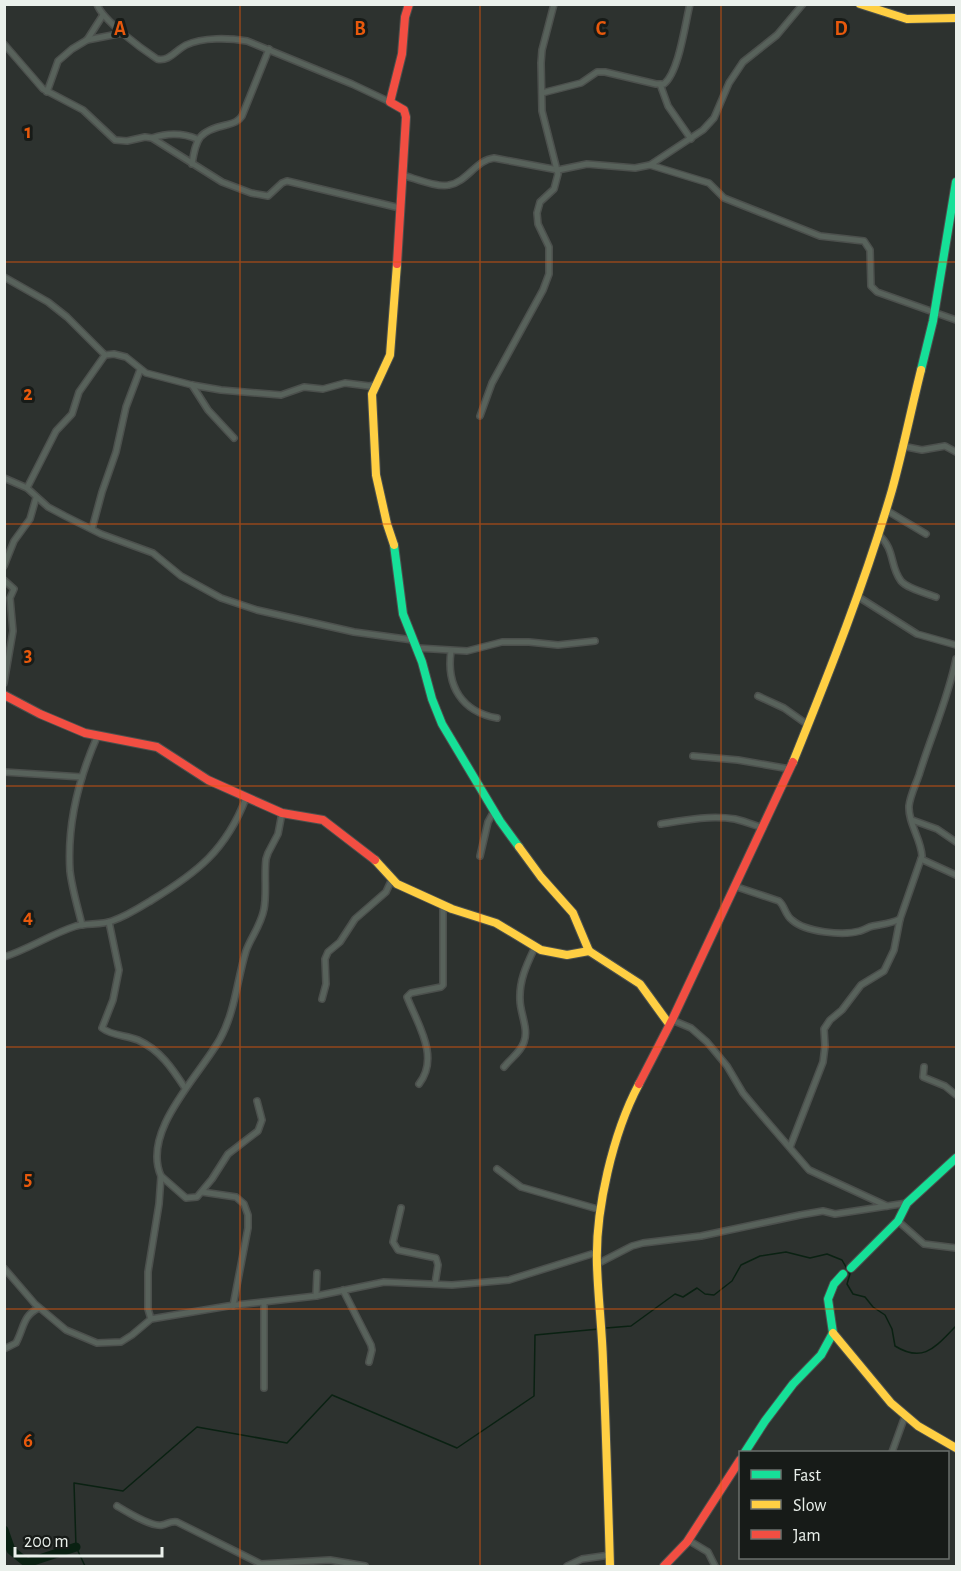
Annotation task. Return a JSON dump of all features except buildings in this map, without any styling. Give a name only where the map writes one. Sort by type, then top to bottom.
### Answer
[{"type":"street","points":[[96,4],[103,15],[123,33],[149,54],[161,60],[187,45],[219,40],[247,41],[390,102],[406,113],[390,355],[372,394],[376,475],[395,548],[403,614],[417,648],[442,724],[494,811],[541,877],[573,913],[589,951],[640,984],[670,1022],[691,1028],[707,1042],[727,1066],[743,1093],[805,1167],[887,1206]]},
{"type":"street","points":[[390,102],[402,54],[405,17],[409,4]]},
{"type":"street","points":[[480,416],[492,383],[543,290],[549,274],[549,247],[538,224],[537,213],[540,202],[554,189],[558,170],[546,129],[542,93],[542,50],[554,4]]},
{"type":"street","points":[[542,93],[580,83],[597,72],[660,84],[667,82],[690,4]]},
{"type":"street","points":[[402,175],[448,186],[456,183],[486,160],[494,158],[558,170],[587,164],[635,168],[650,165],[703,130],[714,118],[729,83],[743,62],[777,34],[803,4]]},
{"type":"street","points":[[860,4],[907,20],[957,18]]},
{"type":"street","points":[[47,92],[58,61],[87,40],[103,15]]},
{"type":"street","points":[[87,40],[123,33]]},
{"type":"street","points":[[4,44],[47,92],[83,110],[115,140],[127,141],[182,134],[197,139]]},
{"type":"street","points":[[192,164],[197,139],[207,132],[241,118],[269,49]]},
{"type":"street","points":[[660,84],[668,106],[691,139]]},
{"type":"street","points":[[152,138],[222,182],[251,193],[268,196],[282,183],[287,182],[400,208]]},
{"type":"street","points":[[650,165],[709,183],[724,198],[820,236],[864,241],[870,250],[871,286],[877,292],[957,320]]},
{"type":"street","points":[[610,1566],[599,1259],[602,1210],[608,1171],[630,1101],[790,769],[809,725],[857,596],[878,534],[902,446],[934,311],[957,182]]},
{"type":"street","points":[[4,277],[48,302],[67,316],[105,354],[126,357],[140,370],[192,385],[280,395],[304,387],[323,389],[345,383],[375,385]]},
{"type":"street","points":[[27,488],[56,431],[72,414],[79,392],[105,354]]},
{"type":"street","points":[[92,528],[116,453],[129,399],[140,370]]},
{"type":"street","points":[[192,385],[208,410],[234,438]]},
{"type":"street","points":[[902,446],[922,450],[945,446],[957,452]]},
{"type":"street","points":[[4,478],[27,488],[36,498],[56,512],[153,554],[181,576],[233,603],[354,633],[413,640]]},
{"type":"street","points":[[4,566],[14,541],[30,519],[36,498]]},
{"type":"street","points":[[885,510],[926,534]]},
{"type":"street","points":[[878,534],[888,543],[903,583],[936,597]]},
{"type":"street","points":[[4,580],[14,589],[10,598],[13,631],[4,683]]},
{"type":"street","points":[[857,596],[917,634],[957,645]]},
{"type":"street","points":[[417,648],[451,651],[477,650],[502,642],[558,645],[595,641]]},
{"type":"street","points":[[451,651],[450,674],[460,696],[475,712],[497,718]]},
{"type":"street","points":[[790,1147],[823,1062],[824,1029],[830,1020],[842,1010],[861,984],[884,971],[894,950],[900,919],[921,859],[921,847],[909,804],[948,696],[957,659]]},
{"type":"street","points":[[4,695],[66,726],[97,737],[157,747],[208,780],[282,813],[323,820],[370,855],[400,886],[444,906],[496,923],[545,952],[567,955],[589,951]]},
{"type":"street","points":[[758,696],[784,708],[809,725]]},
{"type":"street","points":[[82,925],[70,873],[69,843],[82,777],[97,737]]},
{"type":"street","points":[[693,756],[738,760],[790,769]]},
{"type":"street","points":[[4,772],[82,777]]},
{"type":"street","points":[[4,957],[82,925],[109,922],[141,908],[195,871],[231,833],[246,798]]},
{"type":"street","points":[[480,856],[488,822],[494,811]]},
{"type":"street","points":[[151,1319],[148,1308],[148,1272],[159,1204],[161,1176],[157,1164],[158,1149],[167,1119],[225,1029],[236,996],[246,953],[264,911],[266,859],[279,834],[282,813]]},
{"type":"street","points":[[661,824],[694,818],[712,818],[735,819],[763,828]]},
{"type":"street","points":[[912,820],[937,830],[957,842]]},
{"type":"street","points":[[921,859],[957,875]]},
{"type":"street","points":[[322,999],[326,984],[325,959],[328,952],[340,942],[355,920],[386,892],[392,879]]},
{"type":"street","points":[[734,886],[778,901],[784,906],[789,918],[796,923],[828,933],[858,932],[873,926],[889,925],[900,919]]},
{"type":"street","points":[[419,1084],[427,1071],[429,1055],[407,997],[411,993],[443,985],[444,906]]},
{"type":"street","points":[[109,922],[119,970],[113,1000],[102,1028],[116,1035],[136,1040],[165,1059],[185,1088]]},
{"type":"street","points":[[504,1068],[525,1041],[520,1001],[521,986],[536,947]]},
{"type":"street","points":[[924,1067],[922,1077],[945,1086],[957,1095]]},
{"type":"street","points":[[161,1176],[186,1198],[193,1199],[202,1192],[228,1154],[258,1131],[262,1113],[257,1101]]},
{"type":"street","points":[[957,1158],[907,1203],[898,1221],[834,1284],[828,1299],[833,1333],[885,1397],[905,1416],[932,1436],[957,1448]]},
{"type":"street","points":[[497,1169],[521,1187],[602,1210]]},
{"type":"street","points":[[202,1192],[236,1197],[244,1204],[248,1215],[248,1228],[233,1305]]},
{"type":"street","points":[[4,1268],[39,1308],[66,1330],[97,1343],[121,1342],[151,1319],[233,1305],[316,1296],[384,1282],[452,1285],[509,1280],[599,1259],[643,1243],[701,1236],[823,1211],[836,1214],[907,1203]]},
{"type":"street","points":[[401,1208],[393,1242],[398,1250],[436,1258],[438,1265],[435,1284]]},
{"type":"street","points":[[898,1221],[924,1244],[957,1248]]},
{"type":"street","points":[[316,1296],[317,1273]]},
{"type":"street","points":[[343,1290],[371,1345],[369,1362]]},
{"type":"street","points":[[264,1303],[264,1388]]},
{"type":"street","points":[[4,1349],[16,1343],[25,1319],[39,1308]]},
{"type":"street","points":[[747,1451],[765,1421],[793,1384],[821,1355],[833,1333]]},
{"type":"street","points":[[892,1451],[905,1416]]},
{"type":"street","points":[[664,1566],[688,1540],[739,1463]]},
{"type":"street","points":[[117,1506],[156,1525],[177,1522],[265,1566],[316,1560],[365,1566]]},
{"type":"street","points":[[688,1540],[708,1552],[716,1566]]},
{"type":"street","points":[[567,1566],[582,1559],[610,1555]]},
{"type":"waterway","points":[[606,1328],[631,1326],[675,1294],[683,1297],[697,1288],[705,1294],[714,1295],[732,1281],[741,1265],[760,1256],[786,1252],[810,1258],[827,1254],[842,1260],[850,1274],[847,1284],[853,1294],[865,1297],[873,1307],[885,1315],[892,1329],[895,1346],[905,1351],[922,1353],[929,1350],[956,1326]]},
{"type":"waterway","points":[[85,1566],[76,1547],[74,1483],[123,1491],[197,1427],[287,1443],[332,1395],[457,1448],[534,1396],[535,1335],[599,1329]]},
{"type":"waterway","points":[[4,1530],[11,1550],[27,1563],[76,1547]]},
{"type":"traffic: fast","points":[[921,370],[933,321],[956,182]]},
{"type":"traffic: fast","points":[[394,545],[403,614],[422,662],[432,699],[442,724],[500,821],[519,847]]},
{"type":"traffic: fast","points":[[851,1268],[898,1221],[907,1203],[956,1158]]},
{"type":"traffic: fast","points":[[746,1451],[793,1384],[821,1355],[833,1333],[828,1299],[834,1284],[843,1274]]},
{"type":"traffic: slow","points":[[860,4],[907,19],[956,18]]},
{"type":"traffic: slow","points":[[394,545],[376,475],[372,394],[390,355],[397,264]]},
{"type":"traffic: slow","points":[[793,762],[846,628],[870,559],[896,475],[921,370]]},
{"type":"traffic: slow","points":[[519,847],[541,877],[573,913],[589,951],[640,984],[669,1024]]},
{"type":"traffic: slow","points":[[375,860],[397,884],[452,909],[496,923],[541,950],[567,955],[589,951]]},
{"type":"traffic: slow","points":[[610,1566],[597,1243],[603,1196],[614,1148],[621,1125],[639,1084]]},
{"type":"traffic: slow","points":[[833,1333],[891,1403],[918,1426],[956,1448]]},
{"type":"traffic: jam","points":[[397,264],[406,117],[404,110],[390,102],[402,54],[405,17],[409,4]]},
{"type":"traffic: jam","points":[[4,695],[40,714],[85,733],[157,747],[208,780],[282,813],[323,820],[375,860]]},
{"type":"traffic: jam","points":[[639,1084],[672,1020],[793,762]]},
{"type":"traffic: jam","points":[[664,1566],[687,1542],[739,1462]]}]
